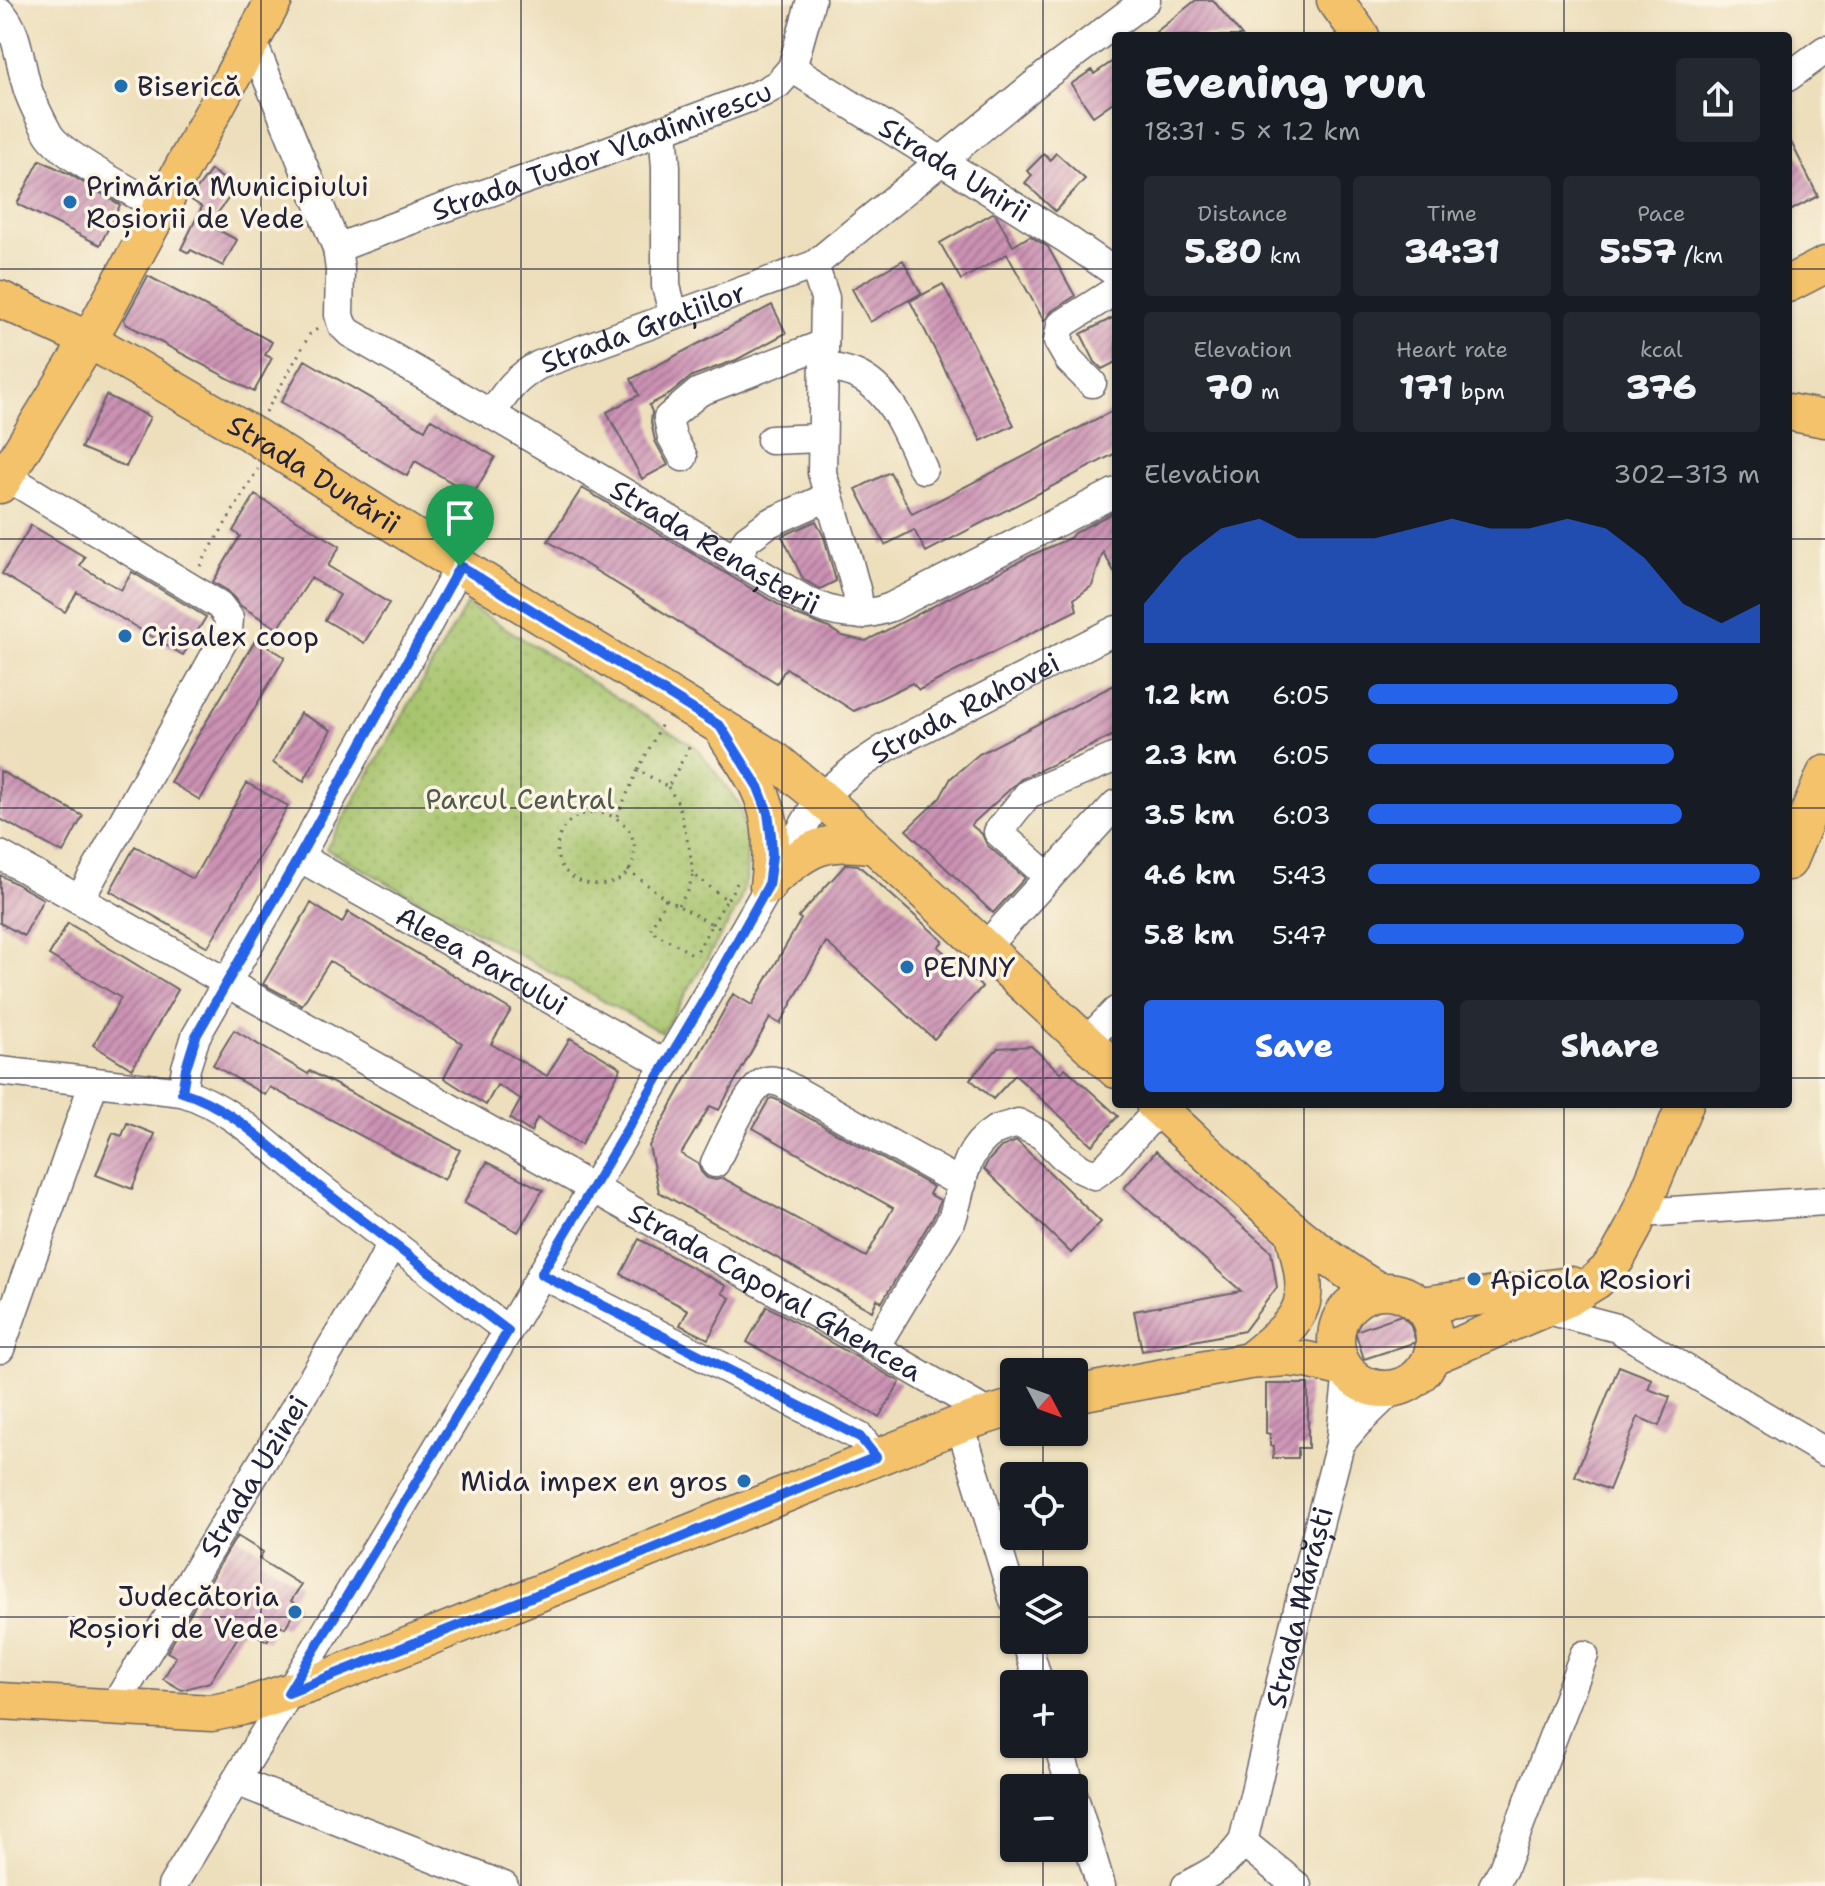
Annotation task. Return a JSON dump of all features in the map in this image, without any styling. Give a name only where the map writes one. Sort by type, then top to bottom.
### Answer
[{"type":"main road","points":[[3,481],[89,340],[274,0]]},
{"type":"main road","points":[[1335,0],[1358,32]]},
{"type":"main road","points":[[1792,282],[1825,265]]},
{"type":"main road","name":"Strada Dunării","points":[[0,299],[89,340],[262,441],[775,760],[875,846],[1112,1066]]},
{"type":"main road","points":[[1792,413],[1825,419]]},
{"type":"main road","points":[[713,722],[758,787],[768,813],[772,856],[769,885]]},
{"type":"main road","points":[[1792,852],[1825,774]]},
{"type":"main road","points":[[769,885],[804,853],[821,846],[846,842],[875,846]]},
{"type":"main road","points":[[1157,1108],[1293,1230],[1343,1269],[1379,1291]]},
{"type":"main road","points":[[1431,1357],[1567,1299],[1596,1281],[1617,1258],[1641,1213],[1683,1108]]},
{"type":"main road","points":[[1293,1230],[1315,1258],[1344,1312]]},
{"type":"main road","points":[[1249,1361],[1286,1329],[1297,1316],[1303,1299],[1303,1275],[1293,1230]]},
{"type":"main road","points":[[1419,1305],[1596,1281]]},
{"type":"main road","points":[[1379,1291],[1394,1291],[1419,1305],[1428,1316],[1434,1343],[1431,1357],[1422,1371],[1409,1382],[1394,1388],[1380,1389],[1354,1379],[1338,1356],[1335,1342],[1344,1312],[1365,1295],[1379,1291]]},
{"type":"main road","points":[[1249,1361],[1344,1312]]},
{"type":"main road","points":[[1088,1391],[1249,1361],[1287,1358],[1346,1370]]},
{"type":"main road","points":[[0,1701],[212,1713],[242,1707],[288,1693],[987,1415]]},
{"type":"street","name":"Strada Tudor Vladimirescu","points":[[337,248],[762,93],[778,84],[792,68],[811,0]]},
{"type":"street","name":"Strada Grațiilor","points":[[491,414],[522,374],[539,365],[814,265],[1046,75],[1146,0]]},
{"type":"street","points":[[0,12],[7,18],[29,92],[49,136],[66,153],[161,208]]},
{"type":"street","points":[[252,41],[337,248],[339,315]]},
{"type":"street","points":[[1792,74],[1825,50]]},
{"type":"street","name":"Strada Unirii","points":[[792,68],[1112,270]]},
{"type":"street","points":[[663,130],[666,286],[674,316]]},
{"type":"street","points":[[814,265],[825,298],[822,473],[849,563],[860,615]]},
{"type":"street","points":[[1092,383],[1069,360],[1058,341],[1061,325],[1112,293]]},
{"type":"street","name":"Strada Renașterii","points":[[339,315],[342,325],[350,333],[817,607],[860,615],[891,607],[1112,494]]},
{"type":"street","points":[[683,457],[672,437],[668,418],[699,392],[824,355],[871,384],[890,404],[923,469]]},
{"type":"street","points":[[771,440],[821,438]]},
{"type":"street","points":[[3,481],[188,586],[219,605],[229,618],[228,632],[80,899]]},
{"type":"street","points":[[735,560],[747,539],[769,523],[828,497]]},
{"type":"street","points":[[182,1092],[196,1036],[460,566]]},
{"type":"street","name":"Strada Rahovei","points":[[820,797],[887,747],[1112,632]]},
{"type":"street","points":[[1049,877],[998,832],[1028,794],[1112,759]]},
{"type":"street","points":[[172,1886],[508,1331],[820,797]]},
{"type":"street","points":[[985,947],[1112,808]]},
{"type":"street","name":"Strada Caporal Ghencea","points":[[0,855],[875,1347],[987,1415]]},
{"type":"street","name":"Aleea Parcului","points":[[299,857],[665,1064]]},
{"type":"street","points":[[1086,1042],[1112,1015]]},
{"type":"street","points":[[0,1071],[182,1092],[200,1097],[223,1109],[508,1331]]},
{"type":"street","points":[[715,1163],[751,1094],[762,1083],[772,1080],[962,1184]]},
{"type":"street","points":[[0,1349],[94,1082]]},
{"type":"street","points":[[875,1347],[952,1219],[966,1162],[978,1145],[995,1131],[1018,1123],[1042,1135],[1063,1156],[1094,1175],[1108,1165],[1155,1108]]},
{"type":"street","points":[[1641,1213],[1825,1201]]},
{"type":"street","name":"Strada Uzinei","points":[[114,1707],[392,1243]]},
{"type":"street","points":[[541,1274],[860,1437],[876,1457]]},
{"type":"street","points":[[1596,1281],[1617,1328]]},
{"type":"street","points":[[1544,1309],[1617,1328],[1825,1452]]},
{"type":"street","name":"Strada Mărăști","points":[[1243,1842],[1340,1444],[1346,1370]]},
{"type":"street","points":[[1340,1444],[1394,1388]]},
{"type":"street","points":[[987,1415],[1009,1566]]},
{"type":"street","points":[[1493,1886],[1503,1869],[1584,1655]]},
{"type":"street","points":[[236,1781],[504,1886]]},
{"type":"street","points":[[1186,1886],[1219,1870],[1243,1842],[1297,1886]]},
{"type":"street","points":[[1088,1843],[1101,1886]]},
{"type":"path","points":[[188,586],[262,441],[310,334],[339,315]]},
{"type":"path","points":[[616,817],[675,699]]},
{"type":"path","points":[[668,787],[713,722]]},
{"type":"path","points":[[638,770],[668,787],[678,803],[686,829],[693,874],[688,891],[678,905]]},
{"type":"path","points":[[606,812],[616,817],[631,833],[634,844],[628,870],[617,882],[607,885],[596,886],[576,880],[561,866],[558,855],[560,834],[574,817],[606,812]]},
{"type":"path","points":[[628,870],[666,899],[712,924],[695,955],[650,930],[666,899]]},
{"type":"path","points":[[693,874],[727,900],[740,878],[769,885]]},
{"type":"green space","name":"Parcul Central","points":[[467,604],[696,747],[740,805],[747,842],[746,880],[738,907],[662,1033],[326,849]]},
{"type":"building","points":[[1196,0],[1213,0],[1239,32],[1156,32]]},
{"type":"building","points":[[1112,62],[1112,103],[1093,116],[1071,84],[1092,70],[1094,74]]},
{"type":"building","points":[[1792,144],[1818,196],[1792,210]]},
{"type":"building","points":[[1056,153],[1085,179],[1055,211],[1025,183],[1032,175],[1027,171],[1044,154],[1050,160]]},
{"type":"building","name":"Primăria Municipiului Roșiorii de Vede","points":[[40,160],[120,205],[100,245],[17,204]]},
{"type":"building","points":[[211,170],[236,188],[209,225],[237,240],[223,266],[191,250],[189,253],[181,249],[202,207],[190,199]]},
{"type":"building","points":[[993,213],[1013,246],[1030,236],[1048,247],[1075,296],[1052,311],[1044,321],[1007,254],[961,280],[940,243]]},
{"type":"building","points":[[903,260],[921,293],[870,322],[852,289]]},
{"type":"building","points":[[148,276],[272,342],[265,355],[272,358],[254,392],[126,324],[124,320]]},
{"type":"building","points":[[943,284],[1014,425],[981,441],[910,301]]},
{"type":"building","points":[[772,305],[786,333],[736,360],[692,376],[670,394],[649,405],[655,441],[668,465],[642,479],[607,412],[639,395],[631,379]]},
{"type":"building","points":[[1112,318],[1112,364],[1102,369],[1095,362],[1081,334]]},
{"type":"building","points":[[305,360],[425,430],[431,419],[495,457],[473,495],[415,461],[407,476],[281,402]]},
{"type":"building","points":[[106,395],[150,417],[126,467],[81,448]]},
{"type":"building","points":[[1112,411],[1112,455],[926,552],[914,530],[885,545],[856,489],[890,472],[912,514]]},
{"type":"building","points":[[582,488],[796,615],[842,636],[866,641],[1070,538],[1112,513],[1112,568],[1103,552],[1092,586],[1074,599],[1077,610],[919,690],[912,683],[854,711],[786,668],[777,683],[548,541]]},
{"type":"building","points":[[255,495],[340,546],[328,566],[389,603],[364,643],[325,620],[340,595],[311,578],[278,629],[241,606],[228,591],[213,582],[240,536],[233,531]]},
{"type":"building","points":[[816,521],[824,537],[836,581],[820,589],[803,579],[782,536]]},
{"type":"building","points":[[31,525],[85,557],[80,566],[121,590],[132,572],[206,617],[183,655],[77,592],[65,612],[2,574]]},
{"type":"building","points":[[256,639],[285,657],[200,800],[170,782]]},
{"type":"building","points":[[1112,686],[1112,736],[1021,779],[971,825],[982,834],[987,845],[1025,878],[993,913],[906,830],[940,798],[951,778],[979,754]]},
{"type":"building","points":[[300,713],[331,730],[304,781],[273,763]]},
{"type":"building","points":[[0,771],[83,816],[63,853],[0,819]]},
{"type":"building","points":[[247,783],[288,806],[208,947],[110,891],[135,846],[193,879]]},
{"type":"building","points":[[846,864],[858,865],[943,941],[938,947],[982,987],[934,1039],[826,942],[780,1024],[770,1018],[719,1110],[710,1106],[681,1154],[698,1164],[707,1178],[723,1178],[866,1257],[893,1208],[753,1128],[769,1099],[775,1099],[933,1187],[929,1194],[940,1200],[936,1212],[882,1302],[877,1299],[872,1311],[659,1192],[649,1146],[733,994],[752,1005],[801,919],[798,917]]},
{"type":"building","points":[[0,875],[43,899],[24,936],[0,923]]},
{"type":"building","points":[[311,903],[342,923],[348,912],[511,1010],[491,1044],[547,1076],[570,1038],[621,1068],[581,1145],[537,1118],[531,1132],[510,1119],[521,1099],[497,1085],[486,1105],[444,1078],[462,1043],[330,961],[302,1005],[263,984]]},
{"type":"building","points":[[68,923],[178,990],[132,1069],[93,1045],[121,998],[49,955]]},
{"type":"building","points":[[234,1030],[308,1074],[310,1071],[460,1150],[444,1180],[270,1087],[265,1095],[213,1065]]},
{"type":"building","points":[[1031,1046],[1061,1073],[1065,1068],[1118,1116],[1092,1145],[1015,1075],[993,1099],[970,1079],[998,1048]]},
{"type":"building","points":[[127,1123],[155,1134],[132,1189],[96,1175],[113,1133],[122,1136]]},
{"type":"building","points":[[1017,1141],[1101,1222],[1071,1253],[984,1169],[1001,1147]]},
{"type":"building","points":[[1156,1151],[1271,1251],[1277,1287],[1244,1331],[1142,1351],[1134,1311],[1241,1291],[1124,1188]]},
{"type":"building","points":[[487,1162],[543,1190],[518,1232],[464,1203]]},
{"type":"building","points":[[639,1239],[726,1286],[722,1293],[730,1298],[708,1339],[680,1325],[688,1310],[621,1274]]},
{"type":"building","points":[[767,1306],[900,1382],[879,1417],[747,1342]]},
{"type":"building","points":[[1401,1315],[1410,1324],[1416,1342],[1364,1359],[1355,1331]]},
{"type":"building","points":[[1619,1366],[1652,1379],[1648,1389],[1670,1397],[1659,1426],[1638,1417],[1609,1490],[1575,1476]]},
{"type":"building","points":[[1266,1384],[1308,1384],[1308,1448],[1298,1448],[1298,1458],[1273,1458],[1274,1446],[1270,1446],[1270,1434],[1266,1433]]},
{"type":"building","points":[[237,1536],[263,1552],[259,1559],[301,1585],[291,1601],[298,1605],[285,1628],[277,1623],[267,1641],[244,1627],[210,1682],[182,1690],[163,1679],[176,1657],[167,1652]]},
{"type":"place","name":"Biserică","points":[[121,86]]},
{"type":"place","name":"Primăria Municipiului Roșiorii de Vede","points":[[70,202]]},
{"type":"place","name":"Crisalex coop","points":[[125,636]]},
{"type":"place","name":"PENNY","points":[[907,967]]},
{"type":"place","name":"Apicola Rosiori","points":[[1474,1279]]},
{"type":"place","name":"Mida impex en gros","points":[[744,1481]]},
{"type":"place","name":"Judecătoria Roșiori de Vede","points":[[295,1612]]},
{"type":"route","points":[[460,566],[720,726],[758,787],[768,813],[771,835],[768,886],[541,1274],[860,1437],[876,1457],[288,1693],[508,1331],[314,1183],[223,1109],[182,1092],[196,1036],[460,566]]}]
